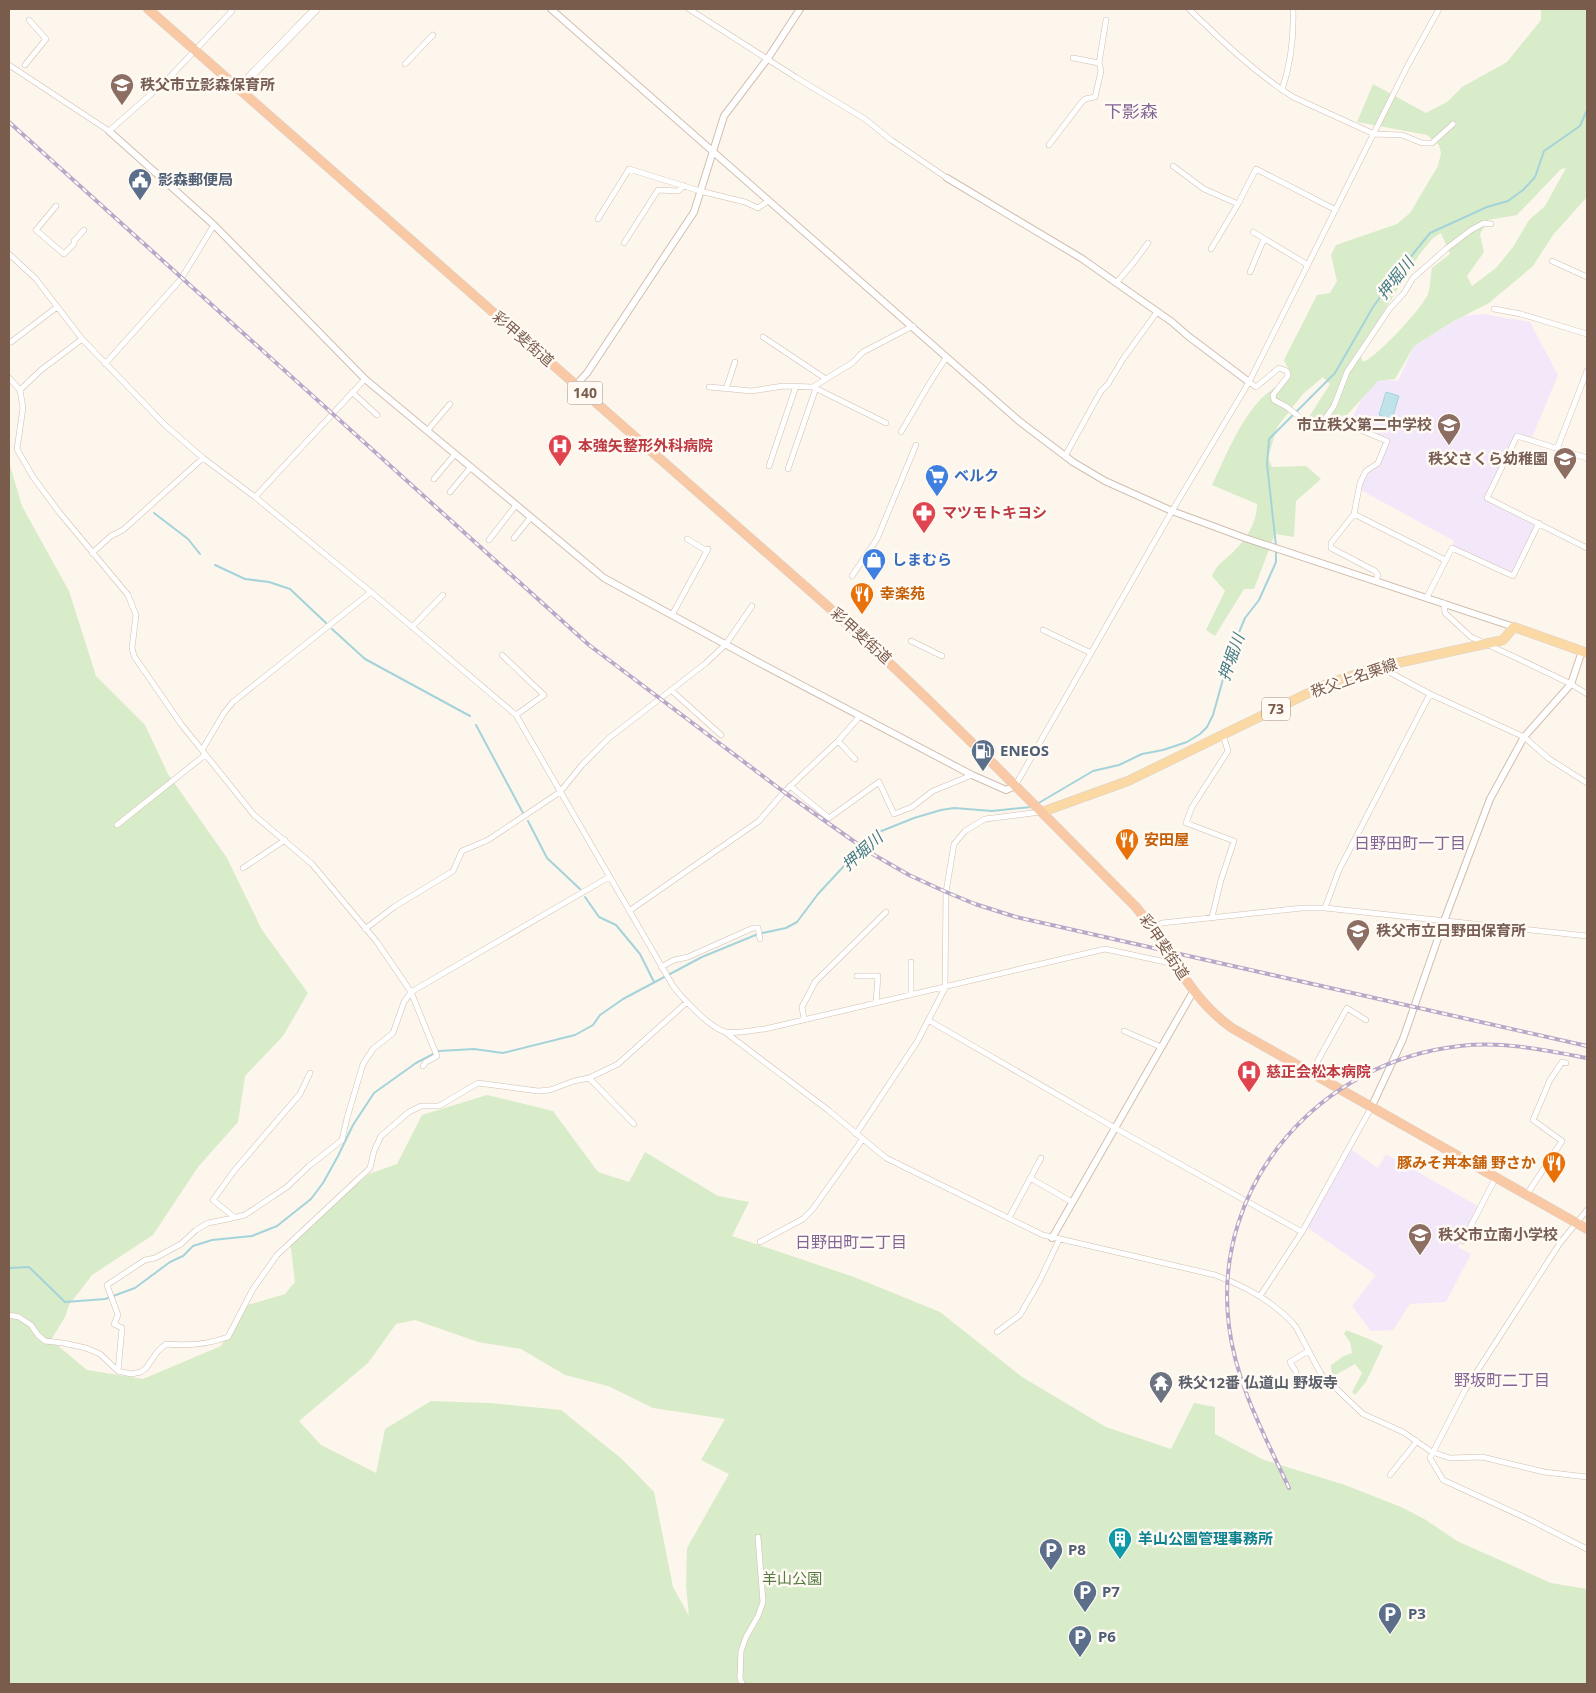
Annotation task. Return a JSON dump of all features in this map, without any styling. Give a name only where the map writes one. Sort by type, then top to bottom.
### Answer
[{"type":"highway","name":"彩甲斐街道","points":[[148,9],[841,618],[956,726],[1136,907],[1152,927],[1193,992],[1206,1007],[1232,1028],[1587,1229]]},
{"type":"main road","points":[[238,90],[316,9]]},
{"type":"main road","points":[[1514,627],[1585,652]]},
{"type":"main road","name":"秩父上名栗線","points":[[1039,810],[1128,782],[1329,683],[1379,667],[1504,640],[1514,627]]},
{"type":"street","points":[[109,131],[167,80],[232,9]]},
{"type":"street","points":[[551,9],[1019,421],[1065,456],[1105,481],[1172,511],[1245,538],[1514,627]]},
{"type":"street","points":[[689,9],[797,78],[865,118],[891,140],[947,178],[1041,234],[1116,282],[1256,387],[1279,368],[1287,371],[1288,376],[1273,395],[1274,400],[1287,407],[1307,424],[1314,428],[1324,429],[1341,422],[1387,441],[1378,463],[1366,471],[1360,483],[1354,514],[1331,543],[1331,548],[1375,571],[1378,575],[1376,580]]},
{"type":"street","points":[[576,385],[587,373],[694,212],[724,116],[768,58],[800,9]]},
{"type":"street","points":[[1189,9],[1255,72],[1293,97],[1374,134],[1402,135],[1422,143],[1432,143],[1452,124]]},
{"type":"street","points":[[1282,90],[1290,63],[1293,42],[1293,9]]},
{"type":"street","points":[[9,65],[109,131],[214,225],[365,379],[604,578],[860,716],[972,775],[1006,790],[1015,786],[1172,511],[1249,382],[1408,65],[1439,9]]},
{"type":"street","points":[[25,65],[46,39],[30,20]]},
{"type":"street","points":[[1049,145],[1081,103],[1086,99],[1095,97],[1101,70],[1100,63],[1106,20]]},
{"type":"street","points":[[405,64],[433,34]]},
{"type":"street","points":[[1073,58],[1100,63]]},
{"type":"street","points":[[1173,166],[1204,189],[1238,204]]},
{"type":"street","points":[[598,219],[629,169],[700,191],[745,202],[758,208],[768,201]]},
{"type":"street","points":[[1211,249],[1256,169],[1336,210]]},
{"type":"street","points":[[624,243],[658,190],[678,192],[684,186]]},
{"type":"street","points":[[56,206],[36,230],[64,254],[84,230]]},
{"type":"street","points":[[1314,428],[1334,406],[1347,372],[1390,308],[1404,293],[1413,278],[1471,230],[1484,223],[1491,224]]},
{"type":"street","points":[[105,364],[182,278],[214,225]]},
{"type":"street","points":[[1254,232],[1308,265]]},
{"type":"street","points":[[1250,272],[1264,239]]},
{"type":"street","points":[[1116,282],[1148,243]]},
{"type":"street","points":[[9,254],[36,279],[82,339],[166,426],[203,458],[255,497],[371,592],[516,715],[661,967],[686,1003],[828,1110],[862,1140],[886,1158],[1055,1239],[1215,1275],[1234,1282],[1260,1296],[1290,1321],[1326,1380],[1363,1414],[1417,1440],[1432,1452],[1450,1458],[1482,1457],[1544,1472],[1587,1477]]},
{"type":"street","points":[[1552,261],[1587,277]]},
{"type":"street","points":[[11,342],[57,307]]},
{"type":"street","points":[[1494,309],[1521,314],[1587,334]]},
{"type":"street","points":[[1065,456],[1101,391],[1108,384],[1123,359],[1157,312]]},
{"type":"street","points":[[788,469],[814,388],[852,363],[863,352],[913,326]]},
{"type":"street","points":[[763,337],[826,379]]},
{"type":"street","points":[[20,390],[41,370],[82,339]]},
{"type":"street","points":[[901,432],[932,378],[947,357]]},
{"type":"street","points":[[726,389],[735,362]]},
{"type":"street","points":[[1557,449],[1587,370]]},
{"type":"street","points":[[9,378],[20,390],[23,408],[17,449],[33,477],[58,512],[128,595],[136,615],[132,648],[134,656],[181,724],[254,815],[312,864],[377,942],[411,992],[438,1056],[426,1062],[423,1066]]},
{"type":"street","points":[[255,497],[365,379]]},
{"type":"street","points":[[709,387],[752,391],[783,386],[814,388],[886,423]]},
{"type":"street","points":[[769,466],[796,386]]},
{"type":"street","points":[[352,392],[377,415]]},
{"type":"street","points":[[427,431],[450,404]]},
{"type":"street","points":[[1587,458],[1517,436],[1487,498],[1587,548]]},
{"type":"street","points":[[852,576],[877,539],[916,445]]},
{"type":"street","points":[[434,479],[455,454]]},
{"type":"street","points":[[92,553],[111,536],[123,530],[203,458]]},
{"type":"street","points":[[450,492],[471,467]]},
{"type":"street","points":[[489,540],[516,505]]},
{"type":"street","points":[[1354,514],[1445,560]]},
{"type":"street","points":[[514,538],[531,517]]},
{"type":"street","points":[[1427,597],[1452,548],[1513,576],[1539,523]]},
{"type":"street","points":[[672,614],[708,550],[688,539]]},
{"type":"street","points":[[117,825],[203,752],[224,713],[233,702],[371,592]]},
{"type":"street","points":[[412,628],[443,594]]},
{"type":"street","points":[[1444,603],[1445,613],[1471,637],[1571,684],[1587,694]]},
{"type":"street","points":[[365,929],[394,907],[453,871],[462,852],[488,840],[560,792],[582,765],[609,738],[706,663],[726,644],[752,606]]},
{"type":"street","points":[[1043,630],[1091,653]]},
{"type":"street","points":[[911,641],[942,656]]},
{"type":"street","points":[[1260,1296],[1302,1232],[1371,1108],[1403,1039],[1444,921],[1490,799],[1524,736],[1571,684],[1585,652]]},
{"type":"street","points":[[502,655],[544,695],[516,715]]},
{"type":"street","points":[[1379,667],[1430,694],[1524,736],[1548,758],[1587,784]]},
{"type":"street","points":[[671,690],[721,736]]},
{"type":"street","points":[[1325,908],[1340,870],[1430,694]]},
{"type":"street","points":[[629,911],[759,821],[790,786],[838,741],[860,716]]},
{"type":"street","points":[[1212,918],[1221,880],[1234,841],[1186,823],[1192,807],[1228,751],[1223,735]]},
{"type":"street","points":[[838,741],[855,760]]},
{"type":"street","points":[[790,786],[829,818],[879,782],[894,814],[912,807],[933,791],[972,775]]},
{"type":"street","points":[[856,1134],[917,1042],[945,988],[946,892],[954,844],[965,831],[985,819],[1039,810]]},
{"type":"street","points":[[244,868],[284,840]]},
{"type":"street","points":[[118,1371],[122,1328],[114,1324],[118,1315],[107,1285],[145,1260],[155,1258],[181,1244],[208,1222],[228,1220],[244,1215],[287,1187],[309,1166],[342,1140],[363,1064],[373,1049],[393,1032],[404,1002],[411,992],[609,877]]},
{"type":"street","points":[[1152,927],[1162,923],[1302,908],[1325,908],[1587,936]]},
{"type":"street","points":[[804,1019],[802,1007],[816,982],[886,912]]},
{"type":"street","points":[[661,967],[753,928],[758,929],[760,938]]},
{"type":"street","points":[[724,1032],[765,1029],[1105,949],[1175,964]]},
{"type":"street","points":[[911,962],[911,995]]},
{"type":"street","points":[[858,976],[878,976],[876,1003]]},
{"type":"street","points":[[997,1332],[1020,1315],[1040,1280],[1055,1239],[1072,1202],[1193,992]]},
{"type":"street","points":[[9,1315],[19,1317],[31,1325],[45,1341],[86,1348],[100,1354],[118,1371],[131,1374],[141,1372],[146,1368],[158,1351],[166,1344],[179,1346],[217,1341],[228,1336],[253,1289],[277,1255],[370,1168],[374,1151],[381,1136],[409,1112],[420,1106],[439,1106],[478,1083],[538,1091],[550,1090],[588,1078],[618,1064],[686,1003]]},
{"type":"street","points":[[1311,1073],[1347,1008],[1366,1020]]},
{"type":"street","points":[[928,1020],[1115,1128],[1302,1232]]},
{"type":"street","points":[[1124,1031],[1161,1047]]},
{"type":"street","points":[[1527,1194],[1562,1141],[1533,1120],[1550,1080],[1562,1062],[1566,1063]]},
{"type":"street","points":[[234,1217],[213,1200],[234,1171],[300,1094],[310,1073]]},
{"type":"street","points":[[588,1078],[634,1124]]},
{"type":"street","points":[[760,1242],[803,1219],[812,1210],[862,1140]]},
{"type":"street","points":[[1008,1218],[1040,1158]]},
{"type":"street","points":[[1463,1241],[1496,1177]]},
{"type":"street","points":[[1030,1178],[1072,1202]]},
{"type":"street","points":[[1587,1210],[1560,1243],[1465,1390],[1430,1458],[1443,1480],[1528,1519],[1587,1549]]},
{"type":"street","points":[[1577,1223],[1587,1224]]},
{"type":"street","points":[[1296,1372],[1290,1362],[1308,1352]]},
{"type":"street","points":[[1390,1475],[1417,1440]]},
{"type":"street","points":[[742,1684],[740,1678],[741,1651],[763,1602],[758,1537]]},
{"type":"shaded area","name":"市立秩父第二中学校","points":[[1483,314],[1530,322],[1558,375],[1531,440],[1517,436],[1487,498],[1539,523],[1513,576],[1452,548],[1454,541],[1359,489],[1368,470],[1378,463],[1387,441],[1349,424],[1372,379],[1398,381],[1414,346],[1463,316]]},
{"type":"shaded area","points":[[1349,1148],[1378,1168],[1386,1154],[1478,1206],[1458,1247],[1471,1254],[1446,1302],[1410,1304],[1393,1330],[1371,1331],[1352,1306],[1376,1275],[1305,1226]]},
{"type":"green space","points":[[1541,9],[1587,9],[1587,197],[1553,235],[1533,266],[1489,303],[1454,321],[1414,346],[1395,379],[1378,381],[1347,415],[1322,418],[1309,417],[1330,384],[1323,377],[1303,394],[1277,427],[1268,458],[1272,467],[1306,466],[1321,479],[1296,501],[1294,537],[1275,534],[1254,589],[1244,589],[1215,636],[1206,630],[1225,591],[1212,576],[1220,564],[1244,540],[1257,511],[1257,504],[1212,485],[1225,457],[1241,426],[1261,398],[1273,389],[1286,383],[1291,374],[1284,360],[1317,295],[1330,293],[1337,281],[1331,255],[1336,245],[1397,224],[1410,213],[1438,166],[1441,153],[1439,145],[1427,135],[1357,122],[1373,84],[1426,113],[1447,102],[1462,87],[1507,62],[1541,20]],"holes":[[[1566,168],[1545,206],[1529,220],[1513,247],[1496,268],[1472,286],[1467,276],[1484,252],[1480,234],[1488,220],[1517,215],[1561,169]],[[1441,233],[1450,254],[1432,268],[1428,295],[1397,333],[1378,352],[1363,362],[1359,351],[1419,255],[1433,238]]]},
{"type":"green space","name":"羊山公園","points":[[9,462],[22,506],[69,591],[96,676],[145,725],[168,774],[227,858],[262,930],[308,993],[283,1036],[245,1076],[238,1122],[198,1167],[153,1235],[92,1275],[69,1305],[65,1317],[51,1340],[87,1370],[143,1379],[221,1346],[241,1307],[285,1294],[295,1282],[290,1241],[369,1174],[397,1164],[422,1115],[487,1095],[553,1111],[598,1172],[629,1182],[645,1152],[718,1196],[749,1202],[732,1236],[854,1277],[940,1312],[1022,1377],[1106,1427],[1171,1449],[1194,1403],[1215,1407],[1215,1434],[1264,1460],[1345,1485],[1401,1507],[1426,1520],[1457,1541],[1551,1583],[1587,1589],[1587,1684],[9,1684]],"holes":[[[415,1320],[478,1342],[521,1349],[565,1375],[608,1386],[653,1408],[725,1419],[701,1460],[729,1474],[687,1548],[686,1587],[689,1616],[673,1587],[654,1492],[622,1459],[561,1410],[490,1403],[431,1401],[385,1429],[376,1473],[321,1445],[299,1421],[368,1363],[396,1324]]]},
{"type":"green space","points":[[1346,1330],[1383,1346],[1366,1382],[1355,1395],[1352,1392],[1362,1373],[1355,1364],[1332,1377],[1331,1365],[1352,1353],[1350,1342],[1344,1334]]},
{"type":"water","points":[[1386,392],[1399,396],[1392,419],[1379,415]]},
{"type":"waterway","name":"押堀川","points":[[1276,546],[1267,464],[1269,439],[1335,373],[1373,307],[1430,233],[1487,207],[1508,201],[1523,190],[1535,177],[1544,151],[1580,126],[1587,110]]},
{"type":"waterway","points":[[154,513],[188,539],[200,554]]},
{"type":"waterway","name":"押堀川","points":[[1037,804],[1093,771],[1119,765],[1142,754],[1163,750],[1187,742],[1207,727],[1213,715],[1230,654],[1245,618],[1259,600],[1276,562],[1276,550]]},
{"type":"waterway","points":[[215,565],[245,579],[269,582],[290,589],[326,623]]},
{"type":"waterway","points":[[332,629],[365,659],[470,716]]},
{"type":"waterway","points":[[476,725],[523,813]]},
{"type":"waterway","points":[[9,1268],[29,1267],[65,1302],[105,1299],[135,1288],[170,1262],[183,1256],[193,1246],[212,1240],[252,1236],[277,1226],[311,1199],[323,1183],[353,1125],[374,1093],[416,1063],[439,1051],[474,1049],[503,1053],[575,1035],[593,1025],[600,1015],[623,999],[702,957],[758,934],[786,928],[797,922],[818,894],[868,840],[879,832],[941,810],[954,808],[992,811],[1031,807]]},
{"type":"waterway","points":[[528,821],[547,858],[580,889]]},
{"type":"waterway","points":[[585,897],[599,917],[616,925],[640,954],[654,982]]},
{"type":"railway","points":[[9,122],[589,645],[784,792],[869,852],[909,875],[946,892],[975,904],[1016,917],[1587,1046]]},
{"type":"railway","points":[[1289,1488],[1261,1429],[1238,1368],[1229,1326],[1228,1274],[1238,1224],[1258,1179],[1286,1138],[1321,1103],[1363,1076],[1409,1056],[1460,1046],[1508,1045],[1587,1058]]},
{"type":"place","name":"秩父市立影森保育所","points":[[122,106]]},
{"type":"place","name":"影森郵便局","points":[[140,201]]},
{"type":"place","name":"市立秩父第二中学校","points":[[1449,446]]},
{"type":"place","name":"本強矢整形外科病院","points":[[560,467]]},
{"type":"place","name":"秩父さくら幼稚園","points":[[1565,480]]},
{"type":"place","name":"ベルク","points":[[937,497]]},
{"type":"place","name":"マツモトキヨシ","points":[[924,534]]},
{"type":"place","name":"しまむら","points":[[874,581]]},
{"type":"place","name":"幸楽苑","points":[[862,615]]},
{"type":"place","name":"ENEOS","points":[[983,772]]},
{"type":"place","name":"安田屋","points":[[1127,861]]},
{"type":"place","name":"秩父市立日野田保育所","points":[[1358,952]]},
{"type":"place","name":"慈正会松本病院","points":[[1249,1093]]},
{"type":"place","name":"豚みそ丼本舗 野さか","points":[[1554,1184]]},
{"type":"place","name":"秩父市立南小学校","points":[[1420,1256]]},
{"type":"place","name":"秩父12番 仏道山 野坂寺","points":[[1161,1404]]},
{"type":"place","name":"羊山公園管理事務所","points":[[1120,1560]]},
{"type":"place","name":"P8","points":[[1051,1571]]},
{"type":"place","name":"P7","points":[[1085,1613]]},
{"type":"place","name":"P3","points":[[1390,1635]]},
{"type":"place","name":"P6","points":[[1080,1658]]},
{"type":"district","name":"下影森","points":[[1131,112]]},
{"type":"district","name":"日野田町一丁目","points":[[1410,843]]},
{"type":"district","name":"日野田町二丁目","points":[[851,1242]]},
{"type":"district","name":"野坂町二丁目","points":[[1502,1380]]}]
